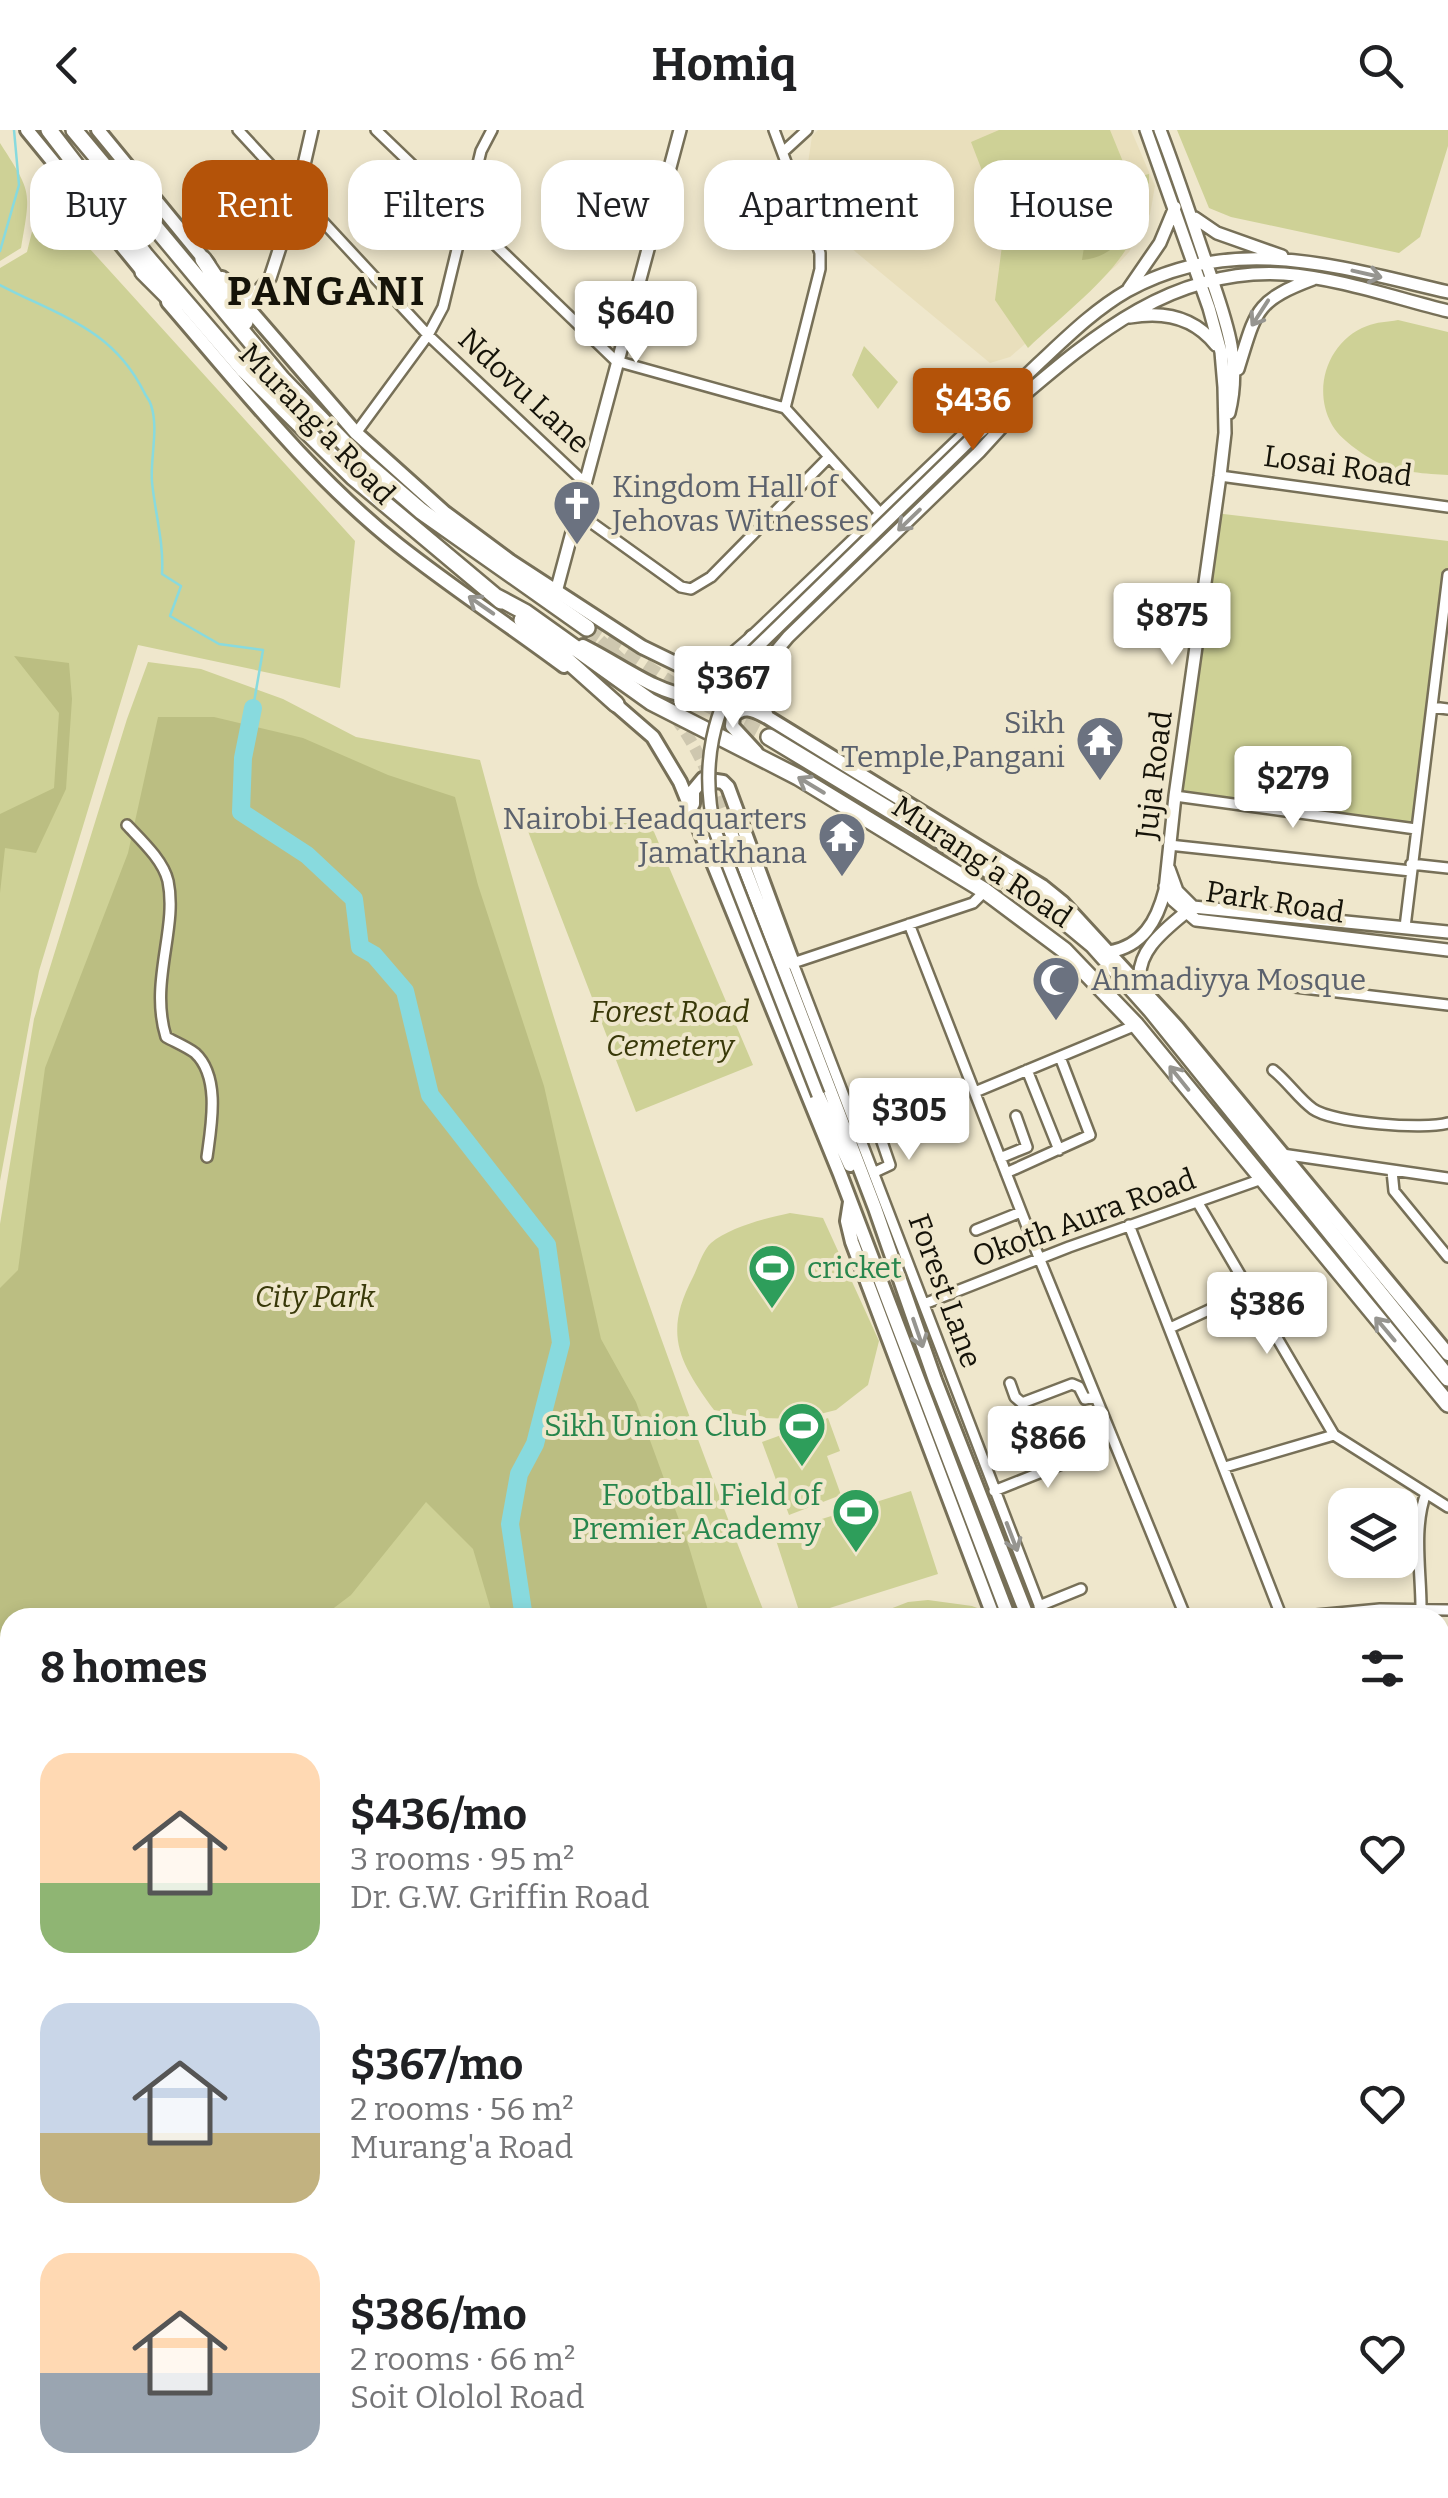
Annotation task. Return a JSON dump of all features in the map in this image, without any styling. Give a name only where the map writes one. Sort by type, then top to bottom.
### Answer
[{"type":"highway","name":"Murang'a Road","points":[[49,130],[146,256],[244,370],[353,478],[616,704]]},
{"type":"highway","name":"Murang'a Road","points":[[74,130],[317,417],[421,511],[588,628]]},
{"type":"highway","points":[[203,258],[256,346]]},
{"type":"highway","points":[[143,272],[244,370]]},
{"type":"highway","name":"Murang'a Road","points":[[496,597],[525,612],[651,702],[759,755],[985,891],[1064,950],[1136,1025],[1448,1404]]},
{"type":"highway","name":"Murang'a Road","points":[[770,737],[1040,901],[1090,937],[1448,1378]]},
{"type":"main road","name":"Murang'a Road","points":[[27,130],[258,406],[354,506],[397,544],[616,704],[652,738],[680,782],[695,816],[840,1174]]},
{"type":"main road","name":"Murang'a Road","points":[[98,130],[203,258],[356,433],[444,512],[556,592],[667,661],[679,666],[712,663]]},
{"type":"main road","points":[[305,160],[312,130]]},
{"type":"main road","points":[[556,592],[680,130]]},
{"type":"main road","name":"Juja Road","points":[[1109,952],[1123,948],[1150,930],[1166,886],[1175,796],[1235,378],[1231,334],[1175,208],[1146,130]]},
{"type":"main road","name":"Juja Road","points":[[1160,130],[1192,216],[1200,263]]},
{"type":"main road","points":[[1126,292],[1160,243],[1175,208]]},
{"type":"main road","points":[[1192,216],[1218,234],[1286,258],[1448,292]]},
{"type":"main road","points":[[239,296],[259,290],[270,278],[279,250]]},
{"type":"main road","points":[[712,663],[730,656],[752,637],[1085,320],[1126,292],[1200,263],[1286,258]]},
{"type":"main road","points":[[969,441],[1120,319],[1152,300],[1207,282],[1281,274],[1317,278],[1448,311]]},
{"type":"main road","points":[[1235,378],[1252,322],[1261,307],[1285,289],[1317,278]]},
{"type":"main road","name":"Juja Road","points":[[1207,282],[1222,352],[1225,433]]},
{"type":"main road","points":[[1120,319],[1186,319],[1206,332],[1222,352]]},
{"type":"main road","points":[[886,1241],[818,1095],[715,831],[708,792],[708,749],[730,684],[749,655],[969,441],[1038,364]]},
{"type":"main road","points":[[767,717],[759,693],[768,662],[788,637],[979,452],[1049,376]]},
{"type":"main road","points":[[752,637],[751,652],[768,662]]},
{"type":"main road","name":"Murang'a Road","points":[[565,640],[594,652],[657,689],[681,696],[726,691],[744,684],[768,662]]},
{"type":"main road","points":[[759,755],[735,732],[732,720],[737,712],[748,709],[767,717],[1042,886],[1090,937]]},
{"type":"main road","points":[[695,816],[696,785],[702,779],[723,782],[733,796],[793,964]]},
{"type":"main road","points":[[727,822],[886,1241],[934,1380],[1024,1608]]},
{"type":"main road","points":[[1167,865],[1189,910]]},
{"type":"main road","name":"Juja Road","points":[[1166,886],[1173,900],[1189,910]]},
{"type":"main road","name":"Park Road","points":[[1189,910],[1196,920],[1448,950]]},
{"type":"main road","name":"Park Road","points":[[1141,985],[1139,970],[1149,949],[1164,930],[1189,910],[1448,932]]},
{"type":"main road","name":"Murang'a Road","points":[[1090,937],[1141,985],[1448,1354]]},
{"type":"main road","points":[[818,1095],[840,1174],[1005,1608]]},
{"type":"main road","points":[[850,1201],[847,1222],[852,1242],[990,1608]]},
{"type":"street","name":"Ndovu Lane","points":[[238,130],[265,160]]},
{"type":"street","points":[[376,130],[407,160]]},
{"type":"street","points":[[480,160],[492,130]]},
{"type":"street","points":[[774,130],[815,237],[820,269],[785,408]]},
{"type":"street","points":[[783,152],[807,130]]},
{"type":"street","name":"Ndovu Lane","points":[[328,228],[428,334],[586,484]]},
{"type":"street","points":[[356,433],[428,334],[449,289],[458,250]]},
{"type":"street","points":[[501,250],[616,361],[785,408],[880,512]]},
{"type":"street","points":[[578,513],[680,588],[691,588],[711,578],[829,457]]},
{"type":"street","name":"Losai Road","points":[[1220,476],[1448,506]]},
{"type":"street","points":[[1405,927],[1448,576]]},
{"type":"street","points":[[1432,707],[1448,709]]},
{"type":"street","points":[[1175,796],[1416,829]]},
{"type":"street","points":[[126,825],[146,844],[168,880],[160,970],[161,1019],[166,1036],[197,1055],[209,1078],[212,1117],[207,1158]]},
{"type":"street","points":[[1169,845],[1448,868]]},
{"type":"street","points":[[793,964],[974,903],[985,891]]},
{"type":"street","points":[[909,924],[1182,1608]]},
{"type":"street","name":"Forest Lane","points":[[793,964],[1040,1606]]},
{"type":"street","points":[[1295,987],[1448,1005]]},
{"type":"street","points":[[975,1092],[1136,1025]]},
{"type":"street","points":[[1006,1173],[1090,1135],[1060,1057]]},
{"type":"street","points":[[1027,1070],[1059,1150]]},
{"type":"street","points":[[1273,1070],[1291,1084],[1310,1108],[1326,1115],[1424,1126],[1448,1122]]},
{"type":"street","points":[[861,1136],[914,1116]]},
{"type":"street","points":[[1000,1158],[1027,1147],[1016,1116]]},
{"type":"street","points":[[875,1172],[890,1164],[878,1130]]},
{"type":"street","points":[[1280,1154],[1448,1178]]},
{"type":"street","points":[[1392,1171],[1394,1192],[1448,1257]]},
{"type":"street","name":"Okoth Aura Road","points":[[924,1304],[1262,1179]]},
{"type":"street","points":[[1198,1202],[1334,1435],[1448,1507]]},
{"type":"street","points":[[976,1230],[1022,1212]]},
{"type":"street","points":[[1129,1225],[1279,1608]]},
{"type":"street","points":[[1170,1328],[1226,1302],[1242,1317],[1261,1308]]},
{"type":"street","points":[[1010,1383],[1022,1403],[1072,1384],[1085,1399],[1095,1397]]},
{"type":"street","points":[[1225,1467],[1334,1435]]},
{"type":"street","points":[[994,1491],[1087,1454]]},
{"type":"street","points":[[1421,1607],[1421,1506],[1426,1493]]},
{"type":"street","points":[[1040,1606],[1081,1589]]},
{"type":"street","points":[[1408,1608],[1430,1608]]},
{"type":"shaded area","points":[[818,130],[1131,130],[1144,160],[974,160],[974,250],[1130,250],[1010,357],[990,363],[853,250],[954,250],[954,160],[808,160],[812,136]]},
{"type":"shaded area","points":[[1149,172],[1155,186],[1149,216]]},
{"type":"green space","points":[[999,130],[1110,130],[1122,160],[978,160],[971,142]]},
{"type":"green space","points":[[1177,130],[1448,130],[1448,146],[1420,237],[1399,253],[1231,217],[1209,208]]},
{"type":"green space","points":[[0,143],[18,172],[27,202],[21,248],[0,261]]},
{"type":"green space","points":[[30,240],[30,250],[91,250],[355,541],[340,688],[138,645],[39,971],[0,1181],[0,268],[27,252]]},
{"type":"green space","points":[[1001,250],[1126,250],[1090,292],[1028,348],[995,300]]},
{"type":"green space","points":[[1084,250],[1110,250],[1096,257],[1082,260]]},
{"type":"green space","points":[[1398,320],[1448,332],[1448,475],[1403,470],[1373,460],[1340,435],[1326,409],[1324,380],[1334,353],[1367,326]]},
{"type":"green space","points":[[864,346],[898,382],[878,409],[852,375]]},
{"type":"green space","points":[[1215,513],[1448,541],[1448,575],[1416,829],[1175,796]]},
{"type":"green space","points":[[14,656],[69,663],[72,699],[66,789],[36,853],[5,848],[0,893],[0,814],[54,788],[59,713]]},
{"type":"green space","name":"City Park","points":[[148,662],[201,669],[283,699],[356,737],[480,760],[575,1085],[647,1300],[763,1608],[0,1608],[0,1224],[34,1019]]},
{"type":"green space","name":"City Park","points":[[158,717],[214,717],[303,738],[388,775],[455,797],[478,885],[544,1086],[601,1339],[636,1402],[707,1608],[490,1608],[473,1549],[426,1502],[351,1595],[334,1608],[0,1608],[0,1288],[18,1270],[45,1068],[128,853]]},
{"type":"green space","name":"Forest Road Cemetery","points":[[649,820],[753,1065],[636,1112],[526,826]]},
{"type":"green space","name":"cricket","points":[[790,1213],[823,1218],[879,1341],[868,1385],[836,1410],[800,1419],[757,1418],[714,1410],[692,1377],[679,1347],[677,1331],[684,1297],[711,1243],[738,1228]]},
{"type":"green space","name":"Sikh Union Club","points":[[828,1418],[840,1451],[827,1456],[841,1495],[789,1515],[762,1442]]},
{"type":"green space","name":"Football Field of Premier Academy","points":[[911,1491],[938,1574],[830,1608],[798,1608],[774,1534]]},
{"type":"green space","points":[[928,1600],[977,1608],[893,1608]]},
{"type":"waterway","points":[[0,251],[19,185],[14,130]]},
{"type":"waterway","points":[[0,285],[100,338],[131,370],[149,400],[154,424],[152,482],[162,574],[181,586],[170,616],[219,644],[263,650],[253,708]]},
{"type":"waterway","points":[[253,708],[243,758],[241,812],[307,855],[354,899],[360,947],[374,955],[405,991],[430,1095],[547,1245],[561,1343],[535,1444],[519,1474],[510,1524],[523,1608]]},
{"type":"tunnel","points":[[587,628],[674,716],[703,763],[727,822]]},
{"type":"tunnel","points":[[587,628],[687,694],[769,737]]},
{"type":"place","name":"Kingdom Hall of Jehovas Witnesses","points":[[577,546]]},
{"type":"place","name":"Sikh Temple,Pangani","points":[[1100,782]]},
{"type":"place","name":"Nairobi Headquarters Jamatkhana","points":[[842,878]]},
{"type":"place","name":"Ahmadiyya Mosque","points":[[1056,1022]]},
{"type":"place","name":"cricket","points":[[772,1310]]},
{"type":"place","name":"Sikh Union Club","points":[[802,1468]]},
{"type":"place","name":"Football Field of Premier Academy","points":[[856,1554]]},
{"type":"district","name":"PANGANI","points":[[327,291]]}]
